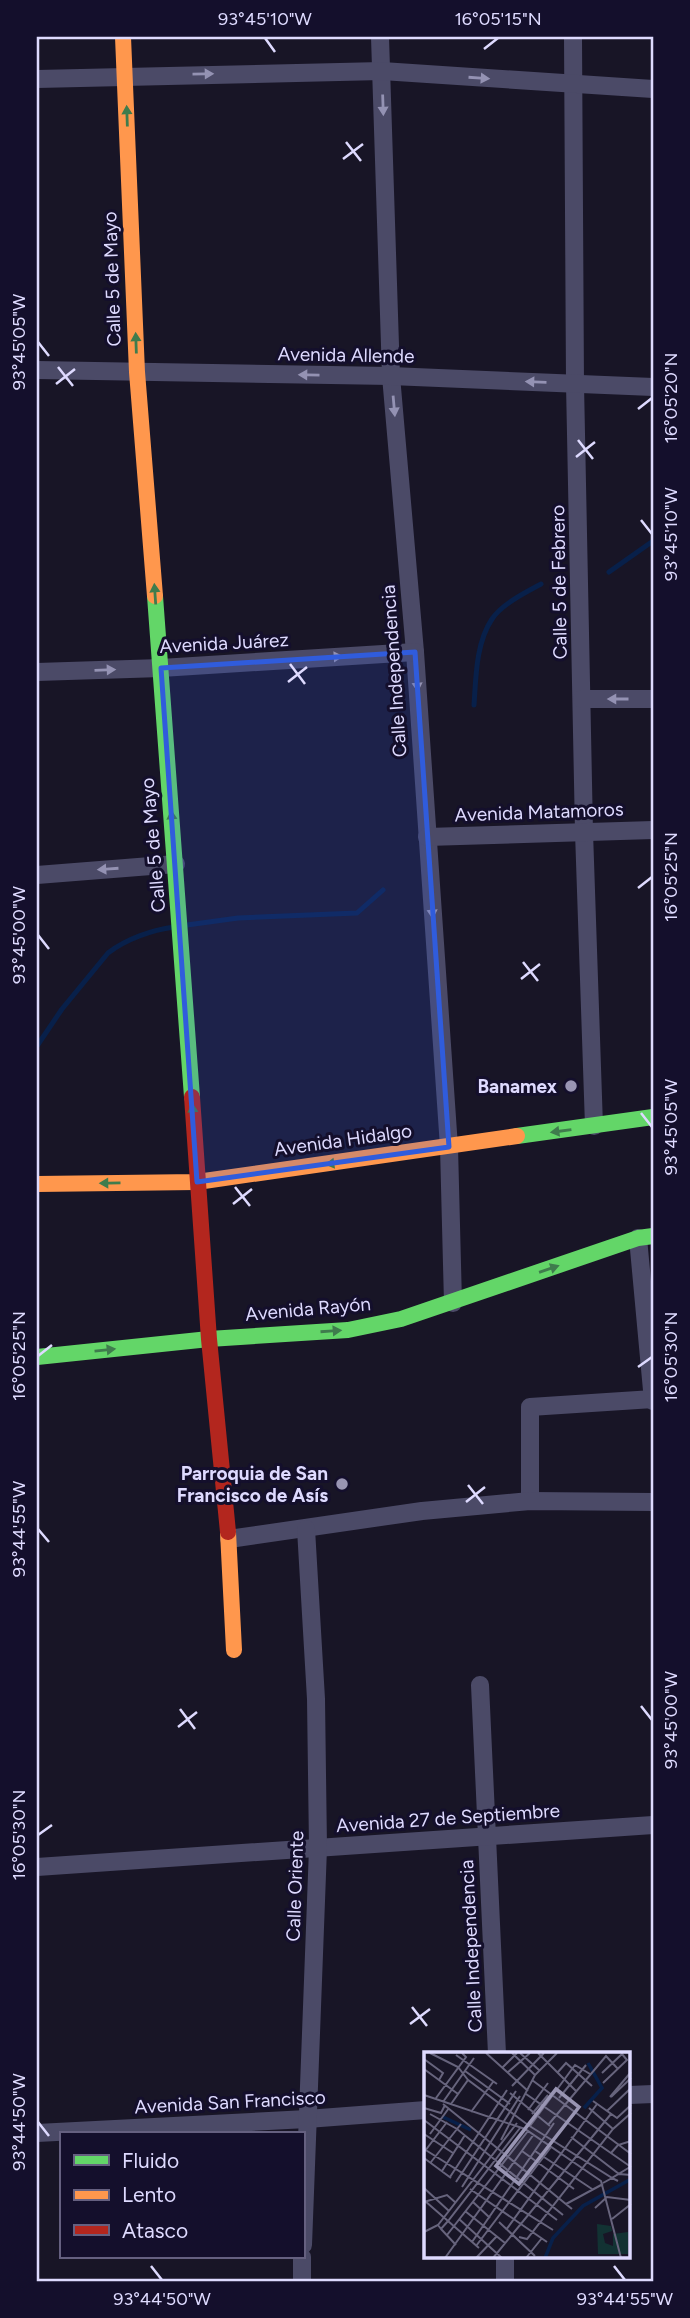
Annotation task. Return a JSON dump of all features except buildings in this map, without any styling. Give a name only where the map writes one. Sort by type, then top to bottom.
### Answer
[{"type":"street","name":"Calle 5 de Mayo","points":[[123,37],[137,372],[180,914],[209,1339],[229,1539],[234,1650]]},
{"type":"street","name":"Calle Independencia","points":[[380,37],[391,376],[415,652],[449,1147],[453,1303]]},
{"type":"street","name":"Calle 5 de Febrero","points":[[573,37],[575,384],[584,832],[594,1126]]},
{"type":"street","points":[[37,79],[382,71],[653,89]]},
{"type":"street","name":"Avenida Allende","points":[[37,370],[391,376],[653,387]]},
{"type":"street","name":"Avenida Juárez","points":[[37,672],[160,668],[415,652]]},
{"type":"street","points":[[582,699],[653,699]]},
{"type":"street","name":"Avenida Matamoros","points":[[427,837],[653,830]]},
{"type":"street","points":[[37,875],[176,864]]},
{"type":"street","name":"Avenida Hidalgo","points":[[37,1184],[197,1182],[653,1117]]},
{"type":"street","points":[[530,1501],[530,1407],[653,1400],[645,1237]]},
{"type":"street","name":"Avenida Rayón","points":[[37,1357],[209,1339],[348,1329],[401,1320],[645,1237]]},
{"type":"street","points":[[229,1539],[422,1511],[530,1501],[653,1502]]},
{"type":"street","name":"Calle Oriente","points":[[304,2214],[318,1848],[316,1699],[306,1529]]},
{"type":"street","name":"Calle Independencia","points":[[480,1685],[497,2052]]},
{"type":"street","name":"Avenida 27 de Septiembre","points":[[37,1867],[653,1825]]},
{"type":"street","points":[[630,2095],[653,2094]]},
{"type":"street","name":"Avenida San Francisco","points":[[37,2133],[424,2110]]},
{"type":"street","points":[[302,2258],[302,2281]]},
{"type":"street","points":[[505,2258],[505,2281]]},
{"type":"highlighted area","points":[[415,652],[449,1147],[197,1182],[161,668]]},
{"type":"waterway","points":[[609,572],[653,541]]},
{"type":"waterway","points":[[474,705],[478,660],[487,628],[502,608],[541,584]]},
{"type":"waterway","points":[[187,925],[238,918],[357,913],[383,890]]},
{"type":"waterway","points":[[37,1046],[62,1009],[108,953],[140,936],[174,927]]},
{"type":"traffic: fast","points":[[155,596],[192,1097]]},
{"type":"traffic: fast","points":[[517,1136],[653,1117]]},
{"type":"traffic: fast","points":[[37,1357],[209,1339],[348,1330],[401,1319],[638,1238],[653,1236]]},
{"type":"traffic: slow","points":[[123,37],[137,372],[155,596]]},
{"type":"traffic: slow","points":[[37,1184],[197,1182],[517,1136]]},
{"type":"traffic: slow","points":[[228,1532],[234,1650]]},
{"type":"traffic: jam","points":[[192,1097],[209,1339],[228,1532]]},
{"type":"place","name":"Banamex","points":[[571,1086]]},
{"type":"place","name":"Parroquia de San Francisco de Asís","points":[[342,1484]]}]
